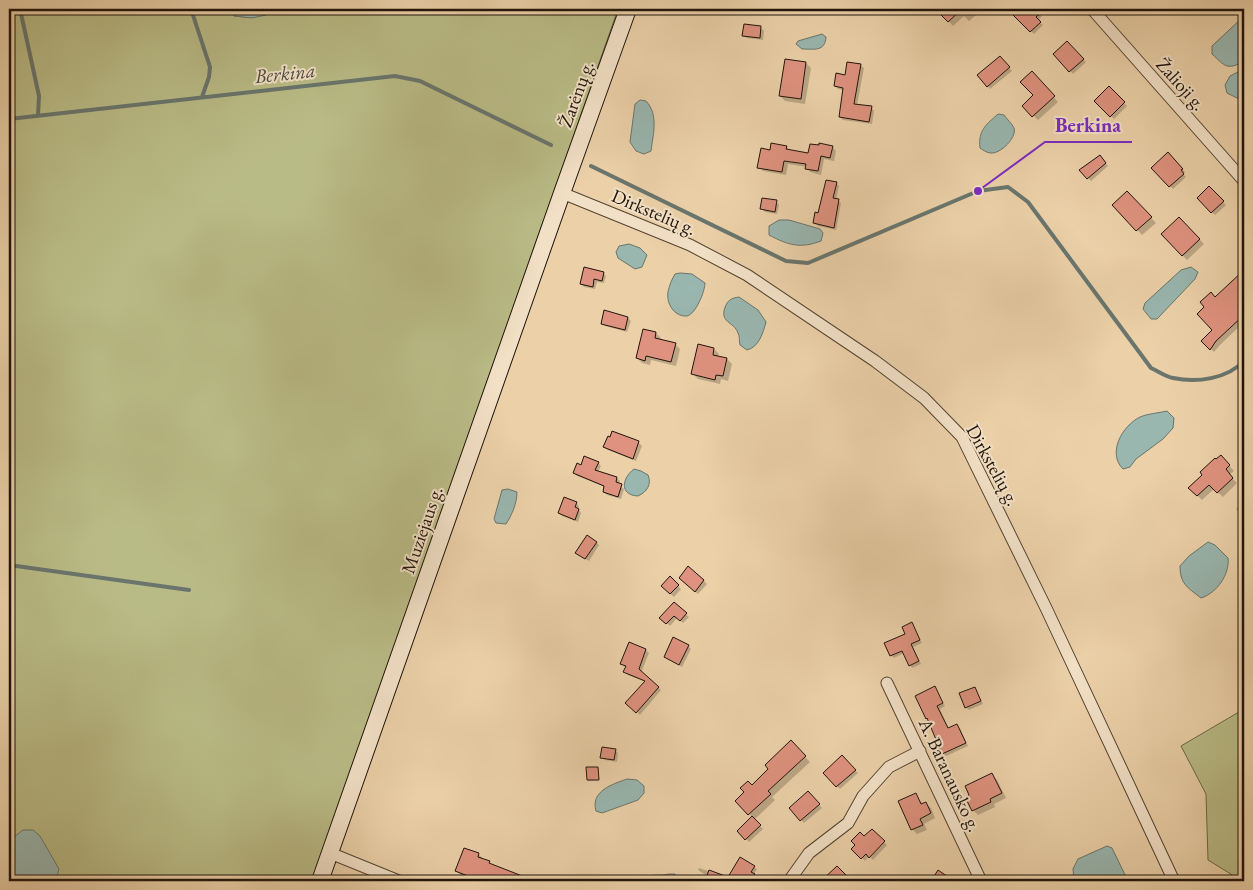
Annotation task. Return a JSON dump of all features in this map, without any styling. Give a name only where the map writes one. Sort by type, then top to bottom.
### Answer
[{"type":"main road","name":"Žarėnų g.","points":[[562,193],[628,9]]},
{"type":"main road","name":"Muziejaus g.","points":[[320,881],[562,193]]},
{"type":"street","name":"Žalioji g.","points":[[1092,9],[1244,181]]},
{"type":"street","name":"Dirkstelių g.","points":[[562,193],[690,245],[747,275],[875,361],[924,398],[962,437],[1050,617],[1174,881]]},
{"type":"street","name":"A. Baranausko g.","points":[[887,683],[981,881]]},
{"type":"street","points":[[789,881],[809,853],[848,822],[863,796],[889,767],[920,751]]},
{"type":"street","points":[[330,853],[399,881]]},
{"type":"green space","points":[[9,9],[229,9],[234,16],[252,17],[259,16],[269,9],[618,9],[312,881],[56,881],[58,877],[13,837],[9,841]]},
{"type":"green space","points":[[1244,709],[1244,881],[1242,881],[1208,860],[1206,794],[1181,746]]},
{"type":"water","points":[[229,9],[269,9],[266,15],[252,18],[234,16]]},
{"type":"water","points":[[1244,16],[1244,61],[1234,66],[1226,66],[1212,54],[1212,46]]},
{"type":"water","points":[[822,34],[826,37],[825,42],[818,49],[802,49],[796,44],[798,41]]},
{"type":"water","points":[[1244,69],[1244,98],[1237,98],[1227,93],[1225,85],[1230,76]]},
{"type":"water","points":[[640,100],[646,101],[650,106],[654,118],[651,151],[644,154],[636,151],[630,142],[635,104]]},
{"type":"water","points":[[998,114],[1004,115],[1013,126],[1014,132],[1007,145],[995,153],[990,153],[980,148],[980,137],[987,125]]},
{"type":"water","points":[[779,220],[789,220],[820,229],[823,233],[821,241],[807,245],[794,245],[769,235],[769,226]]},
{"type":"water","points":[[629,244],[640,248],[647,255],[642,267],[635,269],[618,258],[616,252],[619,246]]},
{"type":"water","points":[[1191,267],[1198,272],[1195,279],[1157,319],[1151,319],[1143,309],[1145,303],[1181,270]]},
{"type":"water","points":[[675,274],[692,274],[705,283],[697,307],[687,316],[682,316],[675,312],[668,301],[668,292],[672,280]]},
{"type":"water","points":[[739,297],[758,310],[766,322],[762,335],[755,346],[747,350],[740,345],[736,329],[725,319],[724,315],[728,301]]},
{"type":"water","points":[[1167,411],[1174,418],[1173,428],[1163,439],[1136,459],[1130,467],[1123,469],[1118,463],[1116,455],[1122,433],[1133,421],[1140,417]]},
{"type":"water","points":[[634,469],[648,475],[649,478],[648,487],[638,496],[628,493],[624,486],[627,477]]},
{"type":"water","points":[[508,489],[517,492],[514,509],[506,524],[496,523],[494,519],[502,490]]},
{"type":"water","points":[[1208,542],[1215,545],[1228,558],[1228,564],[1225,576],[1221,582],[1207,596],[1201,598],[1188,588],[1183,581],[1180,566],[1189,556]]},
{"type":"water","points":[[627,779],[637,780],[644,786],[644,793],[638,800],[602,813],[596,811],[596,798],[599,793],[609,786]]},
{"type":"water","points":[[23,830],[33,830],[40,836],[59,869],[56,881],[9,881],[9,841]]},
{"type":"water","points":[[1107,846],[1112,848],[1128,881],[1074,881],[1073,869],[1078,859]]},
{"type":"water","points":[[675,874],[678,881],[642,881],[647,877]]},
{"type":"building","points":[[944,9],[962,9],[948,22],[939,13]]},
{"type":"building","points":[[1017,9],[1045,9],[1036,17],[1041,22],[1030,32],[1012,14]]},
{"type":"building","points":[[744,24],[761,26],[760,38],[742,36]]},
{"type":"building","points":[[1067,41],[1084,59],[1069,72],[1053,54]]},
{"type":"building","points":[[1000,56],[1010,67],[987,87],[977,75]]},
{"type":"building","points":[[785,59],[806,62],[801,99],[779,96]]},
{"type":"building","points":[[847,62],[861,64],[854,104],[872,106],[869,122],[839,117],[843,88],[834,86],[836,73],[845,75]]},
{"type":"building","points":[[1032,71],[1055,96],[1032,117],[1022,106],[1033,95],[1020,82]]},
{"type":"building","points":[[1109,86],[1125,102],[1110,117],[1094,101]]},
{"type":"building","points":[[771,143],[787,146],[786,149],[808,153],[810,144],[819,145],[819,143],[833,146],[830,158],[821,156],[818,171],[805,169],[806,164],[784,161],[782,172],[757,168],[761,148],[770,150]]},
{"type":"building","points":[[1168,152],[1183,169],[1181,170],[1184,174],[1169,187],[1151,168]]},
{"type":"building","points":[[1100,155],[1106,163],[1087,179],[1079,170]]},
{"type":"building","points":[[826,180],[837,182],[833,198],[839,199],[834,228],[813,223],[815,212],[818,213]]},
{"type":"building","points":[[1209,186],[1224,201],[1211,213],[1197,198]]},
{"type":"building","points":[[1127,191],[1152,217],[1136,231],[1112,205]]},
{"type":"building","points":[[762,198],[777,200],[775,212],[760,209]]},
{"type":"building","points":[[1179,217],[1200,239],[1182,256],[1161,234]]},
{"type":"building","points":[[584,267],[604,272],[602,281],[594,279],[593,287],[580,284]]},
{"type":"building","points":[[1244,270],[1244,315],[1216,341],[1210,350],[1201,341],[1212,330],[1197,314],[1204,307],[1200,302],[1211,292],[1215,297]]},
{"type":"building","points":[[604,310],[628,317],[625,330],[601,324]]},
{"type":"building","points":[[643,329],[656,332],[655,338],[676,343],[671,362],[646,356],[645,361],[636,358]]},
{"type":"building","points":[[698,344],[714,348],[713,355],[727,358],[723,376],[716,375],[715,380],[691,374]]},
{"type":"building","points":[[612,431],[639,441],[633,459],[603,447]]},
{"type":"building","points":[[1221,455],[1230,465],[1226,469],[1233,478],[1217,493],[1209,485],[1197,496],[1188,488],[1202,475],[1200,472]]},
{"type":"building","points":[[584,456],[599,462],[595,470],[617,477],[616,482],[622,484],[618,497],[603,492],[604,486],[573,473],[577,463],[581,465]]},
{"type":"building","points":[[564,497],[577,502],[575,507],[579,509],[575,520],[558,513]]},
{"type":"building","points":[[587,535],[597,542],[585,559],[575,553]]},
{"type":"building","points":[[688,566],[704,580],[695,592],[679,578]]},
{"type":"building","points":[[670,576],[679,585],[670,594],[661,586]]},
{"type":"building","points":[[674,602],[687,613],[680,621],[674,616],[666,624],[659,618]]},
{"type":"building","points":[[912,622],[920,640],[911,644],[919,661],[909,666],[902,651],[890,656],[884,643],[905,634],[902,627]]},
{"type":"building","points":[[673,637],[689,645],[679,665],[664,657]]},
{"type":"building","points":[[629,642],[646,649],[639,669],[659,687],[636,713],[625,703],[645,681],[623,672],[626,666],[620,664]]},
{"type":"building","points":[[935,686],[943,703],[937,706],[948,728],[957,724],[966,743],[942,754],[927,718],[915,696]]},
{"type":"building","points":[[975,687],[981,701],[965,708],[959,693]]},
{"type":"building","points":[[791,740],[806,756],[768,791],[771,794],[748,815],[735,801],[744,792],[740,788],[748,781],[752,785],[768,769],[765,765]]},
{"type":"building","points":[[602,747],[616,749],[614,760],[600,758]]},
{"type":"building","points":[[842,755],[856,770],[836,787],[823,773]]},
{"type":"building","points":[[586,767],[598,767],[599,780],[587,780]]},
{"type":"building","points":[[992,773],[1002,793],[990,799],[991,802],[972,811],[965,797],[969,795],[965,786]]},
{"type":"building","points":[[808,791],[820,804],[800,821],[789,808]]},
{"type":"building","points":[[916,793],[921,804],[926,802],[931,813],[920,819],[923,825],[911,830],[898,801]]},
{"type":"building","points":[[752,816],[761,825],[745,840],[737,831]]},
{"type":"building","points":[[872,829],[885,841],[869,858],[866,854],[861,859],[851,849],[855,845],[851,841],[860,832],[864,836]]},
{"type":"building","points":[[464,848],[479,853],[478,857],[490,861],[489,863],[535,881],[481,881],[455,871]]},
{"type":"building","points":[[740,857],[755,866],[751,872],[755,874],[750,881],[705,881],[709,870],[728,877]]},
{"type":"building","points":[[837,866],[852,881],[821,881]]},
{"type":"building","points":[[938,870],[954,881],[931,881]]},
{"type":"waterway","points":[[20,9],[39,96],[38,115]]},
{"type":"waterway","points":[[191,9],[210,67],[209,77],[202,97]]},
{"type":"waterway","name":"Berkina","points":[[9,119],[395,76],[420,81],[551,145]]},
{"type":"waterway","name":"Berkina","points":[[591,166],[786,261],[808,263],[978,191],[1008,187],[1028,202],[1151,368],[1170,377],[1202,380],[1229,372],[1244,361]]},
{"type":"waterway","points":[[9,565],[189,590]]},
{"type":"place","name":"Berkina","points":[[978,191]]}]
